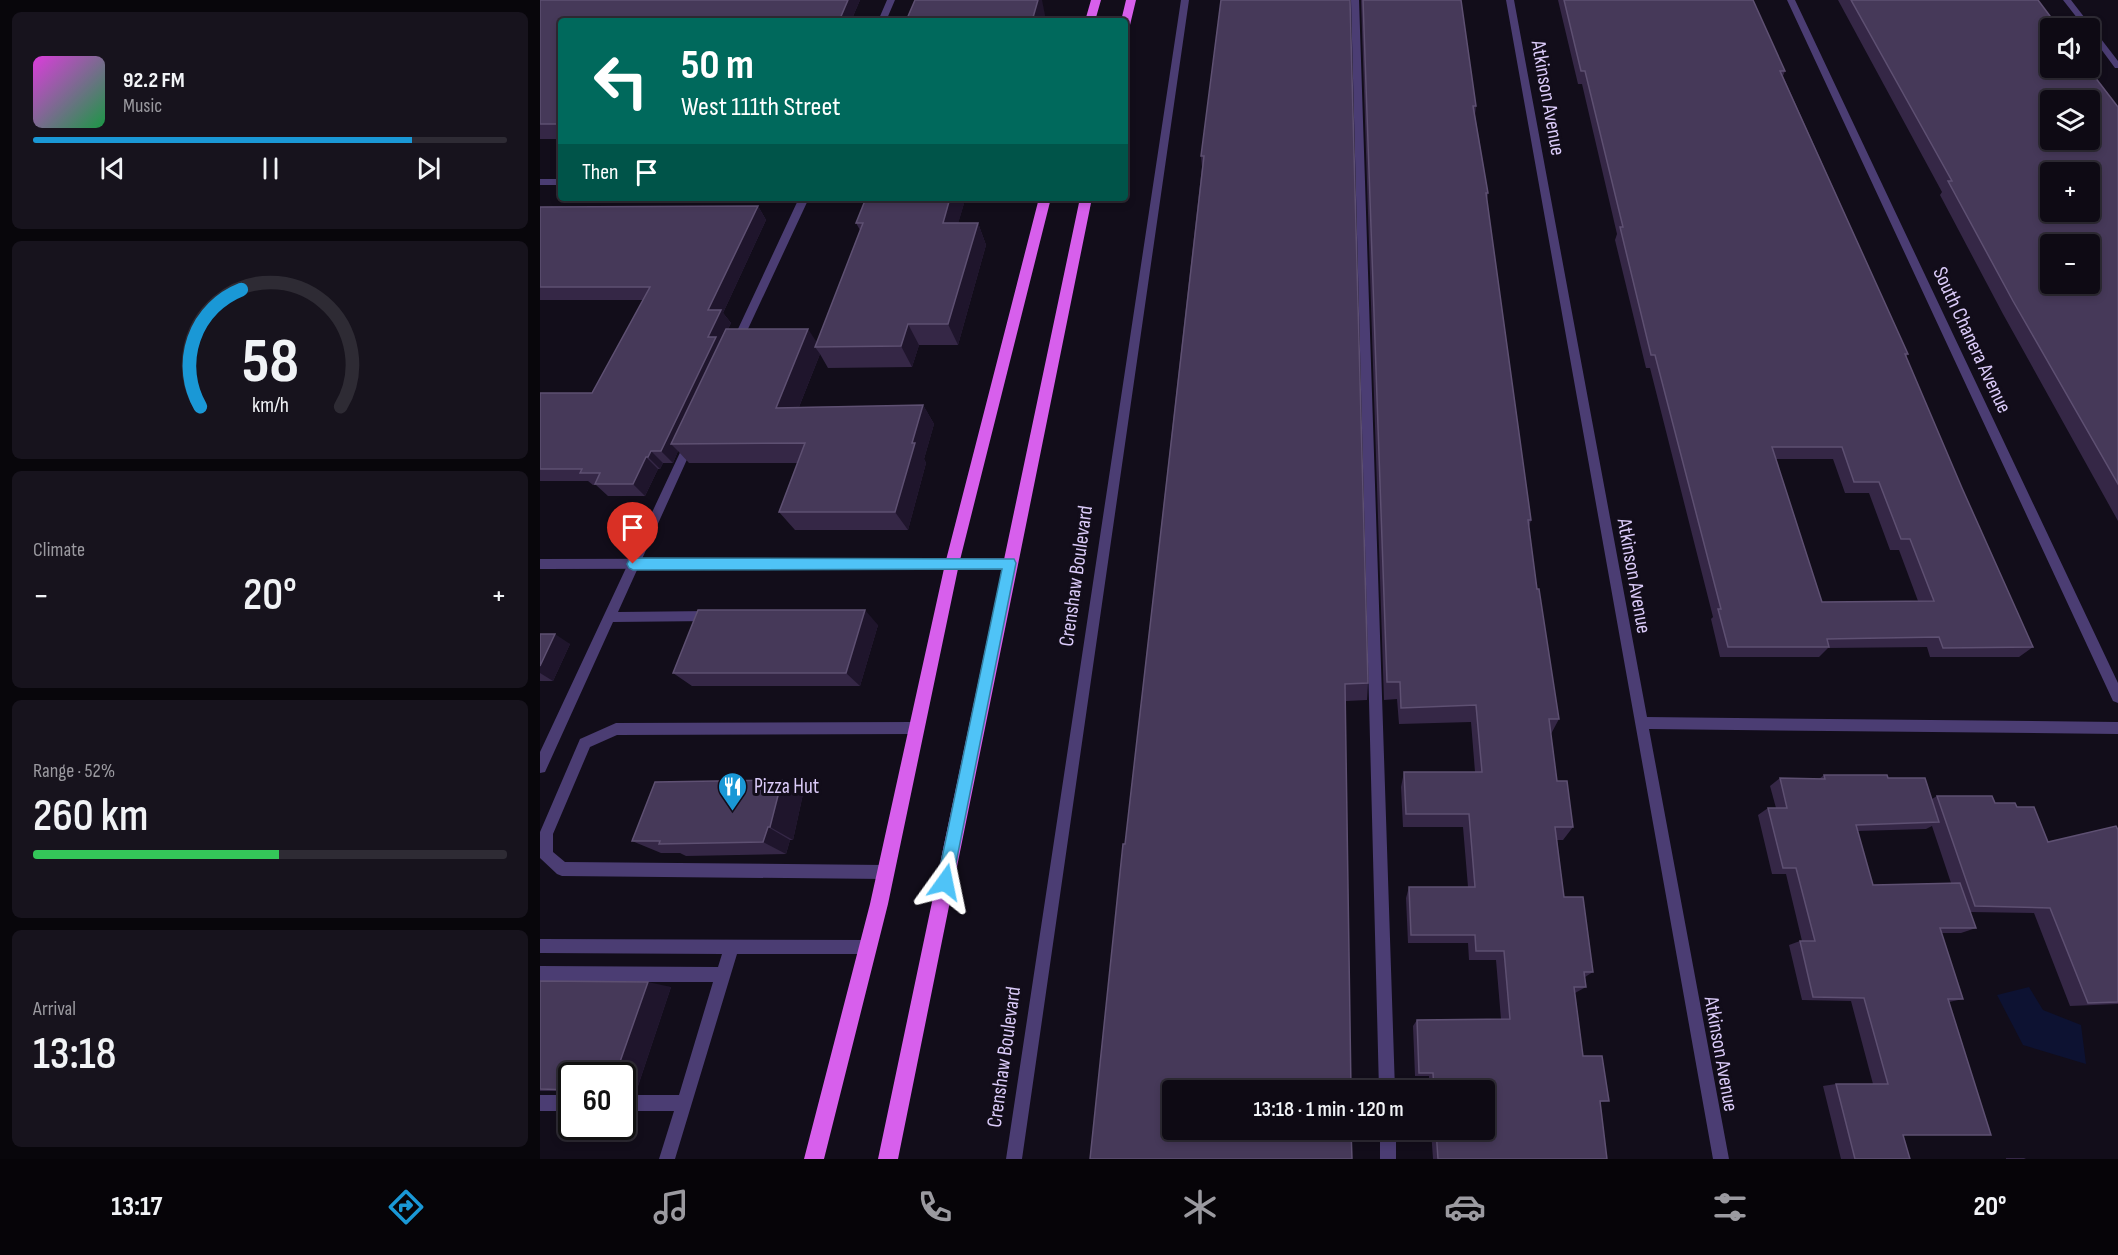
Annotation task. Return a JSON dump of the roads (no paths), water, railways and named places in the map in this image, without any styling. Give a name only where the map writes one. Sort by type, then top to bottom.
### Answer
[{"type":"main road","points":[[1091,18],[1096,0]]},
{"type":"main road","points":[[1126,18],[1131,0]]},
{"type":"main road","points":[[814,1159],[868,947],[952,564],[1044,201]]},
{"type":"main road","points":[[888,1159],[1085,201]]},
{"type":"street","points":[[883,18],[891,0]]},
{"type":"street","name":"Crenshaw Boulevard","points":[[1014,1159],[1185,0]]},
{"type":"street","points":[[1355,0],[1387,1080]]},
{"type":"street","name":"Atkinson Avenue","points":[[1510,0],[1720,1159]]},
{"type":"street","name":"South Chanera Avenue","points":[[1791,0],[2118,697]]},
{"type":"street","points":[[2067,0],[2081,18]]},
{"type":"street","points":[[2100,43],[2118,66]]},
{"type":"street","points":[[540,182],[558,182]]},
{"type":"street","points":[[729,359],[803,201]]},
{"type":"street","points":[[540,767],[693,435]]},
{"type":"street","points":[[540,564],[1010,563]]},
{"type":"street","points":[[609,617],[728,616]]},
{"type":"street","points":[[1641,723],[2118,728]]},
{"type":"street","points":[[885,872],[562,869],[546,855],[546,834],[585,743],[616,729],[915,728]]},
{"type":"street","points":[[540,946],[868,947]]},
{"type":"street","points":[[667,1159],[732,946]]},
{"type":"street","points":[[540,974],[724,975]]},
{"type":"street","points":[[540,1103],[558,1103]]},
{"type":"street","points":[[636,1103],[684,1103]]},
{"type":"street","points":[[1388,1140],[1389,1159]]},
{"type":"water","points":[[2029,987],[2043,1010],[2081,1025],[2086,1064],[2023,1045],[1997,995]]},
{"type":"place","name":"Pizza Hut","points":[[733,812]]}]
